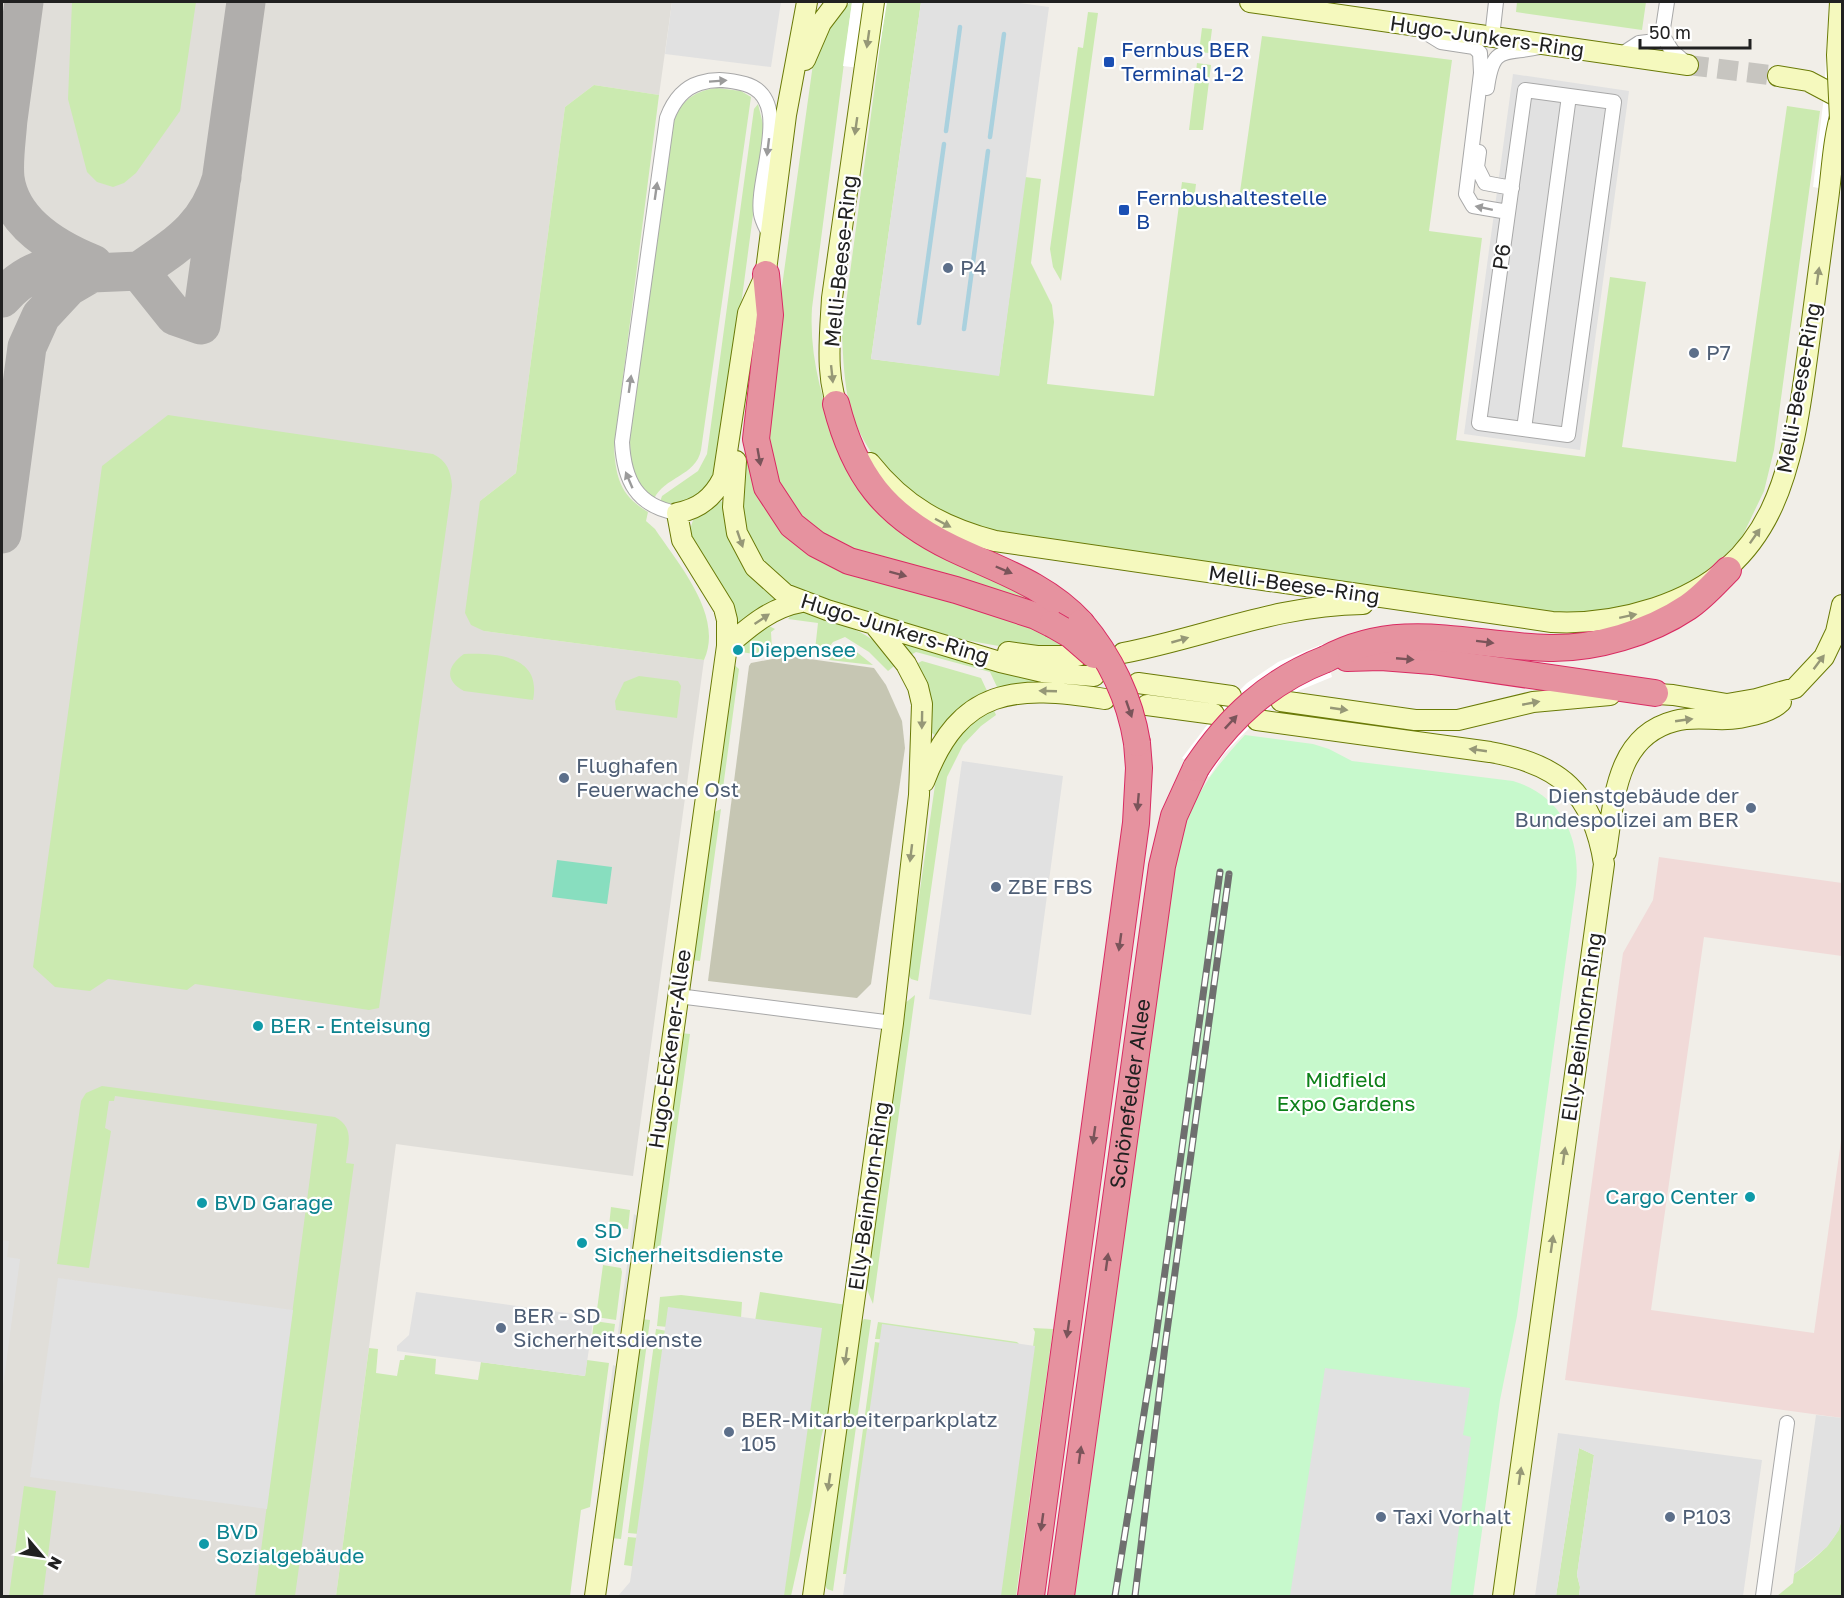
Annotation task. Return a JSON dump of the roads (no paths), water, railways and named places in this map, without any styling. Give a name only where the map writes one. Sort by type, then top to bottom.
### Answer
[{"type":"highway","points":[[766,274],[770,315],[756,439],[767,487],[792,525],[816,544],[849,561],[968,593],[1052,624],[1087,648],[1115,678]]},
{"type":"highway","name":"Schönefelder Allee","points":[[836,404],[844,438],[857,466],[897,513],[950,547],[1039,587],[1081,623],[1096,640],[1129,707],[1137,743],[1139,768],[1136,823],[1031,1596]]},
{"type":"highway","name":"Schönefelder Allee","points":[[1061,1596],[1161,866],[1173,816],[1196,768],[1223,731],[1247,705],[1289,676],[1364,642],[1385,638],[1424,636],[1551,648],[1613,639],[1657,623],[1687,608],[1728,570]]},
{"type":"highway","points":[[1326,659],[1381,657],[1432,661],[1655,693]]},
{"type":"street","name":"Hugo-Junkers-Ring","points":[[807,2],[786,115],[766,274],[736,461],[733,507],[737,533],[754,567],[785,594],[802,602],[1000,662],[1042,672],[1115,678],[1231,696]]},
{"type":"street","name":"Hugo-Junkers-Ring","points":[[771,238],[783,216],[802,65],[821,23],[837,2]]},
{"type":"street","name":"Hugo-Junkers-Ring","points":[[1250,2],[1688,65]]},
{"type":"street","points":[[1492,37],[1496,2]]},
{"type":"street","points":[[1619,56],[1639,43],[1656,41],[1662,34],[1667,2]]},
{"type":"street","name":"Melli-Beese-Ring","points":[[873,4],[832,298],[829,344],[836,404],[853,437],[884,481],[909,504],[959,531],[994,541],[1552,622],[1602,621],[1634,615],[1666,604],[1728,570],[1768,515],[1786,476],[1792,452],[1841,114],[1837,55],[1840,2]]},
{"type":"street","points":[[1416,26],[1441,42],[1474,46],[1480,53],[1481,73],[1466,194],[1473,206],[1508,212]]},
{"type":"street","points":[[1662,34],[1672,51],[1688,65]]},
{"type":"street","points":[[1512,188],[1485,183],[1477,167],[1489,73],[1497,55],[1503,51],[1513,53],[1549,46]]},
{"type":"street","points":[[1778,76],[1808,81],[1842,99]]},
{"type":"street","name":"Hugo-Junkers-Ring","points":[[677,513],[654,507],[636,494],[625,472],[622,442],[666,118],[677,98],[697,84],[725,80],[737,82],[755,87],[767,101],[771,123],[761,214],[771,238]]},
{"type":"street","name":"P6","points":[[1525,90],[1614,102],[1568,435],[1479,423],[1508,212],[1525,90]]},
{"type":"street","points":[[1524,429],[1569,96]]},
{"type":"street","points":[[677,513],[699,506],[710,498],[723,478],[748,314],[766,274]]},
{"type":"street","name":"Hugo-Eckener-Allee","points":[[595,1596],[727,646],[727,620],[724,608],[682,540],[677,513]]},
{"type":"street","points":[[727,646],[776,610],[802,602]]},
{"type":"street","points":[[1115,678],[1264,615],[1313,607],[1425,604]]},
{"type":"street","points":[[1604,864],[1622,765],[1634,746],[1652,730],[1675,721],[1701,717],[1726,720],[1753,715],[1778,705],[1824,657],[1836,632],[1842,605]]},
{"type":"street","name":"Elly-Beinhorn-Ring","points":[[813,1596],[892,1023],[919,795],[922,704],[918,687],[906,664],[873,623]]},
{"type":"street","points":[[903,631],[1037,656],[1078,656]]},
{"type":"street","name":"Elly-Beinhorn-Ring","points":[[919,795],[941,743],[953,727],[985,703],[1026,691],[1053,691],[1115,678]]},
{"type":"street","points":[[1281,701],[1415,720],[1458,720],[1533,702],[1575,696],[1655,693],[1727,704],[1795,688]]},
{"type":"street","points":[[1147,705],[1214,714]]},
{"type":"street","name":"Elly-Beinhorn-Ring","points":[[1257,720],[1490,752],[1540,765],[1554,772],[1579,795],[1596,828],[1604,864],[1503,1596]]},
{"type":"street","points":[[678,996],[892,1023]]},
{"type":"street","points":[[1763,1596],[1787,1423]]},
{"type":"waterway","points":[[946,131],[960,27]]},
{"type":"waterway","points":[[990,137],[1004,34]]},
{"type":"waterway","points":[[919,323],[944,144]]},
{"type":"waterway","points":[[964,329],[988,151]]},
{"type":"tunnel","points":[[1688,65],[1778,76]]},
{"type":"railway","points":[[1115,1596],[1155,1344],[1220,872]]},
{"type":"railway","points":[[1135,1596],[1165,1346],[1229,874]]},
{"type":"place","name":"Fernbus BER Terminal 1-2","points":[[1109,62]]},
{"type":"place","name":"Fernbushaltestelle B","points":[[1124,210]]},
{"type":"place","name":"P4","points":[[948,268]]},
{"type":"place","name":"P7","points":[[1694,353]]},
{"type":"place","name":"Diepensee","points":[[738,650]]},
{"type":"place","name":"Flughafen Feuerwache Ost","points":[[564,778]]},
{"type":"place","name":"Dienstgebäude der Bundespolizei am BER","points":[[1751,808]]},
{"type":"place","name":"ZBE FBS","points":[[996,887]]},
{"type":"place","name":"BER - Enteisung","points":[[258,1026]]},
{"type":"place","name":"Cargo Center","points":[[1750,1197]]},
{"type":"place","name":"BVD Garage","points":[[202,1203]]},
{"type":"place","name":"SD Sicherheitsdienste","points":[[582,1243]]},
{"type":"place","name":"BER - SD Sicherheitsdienste","points":[[501,1328]]},
{"type":"place","name":"BER-Mitarbeiterparkplatz 105","points":[[729,1432]]},
{"type":"place","name":"Taxi Vorhalt","points":[[1381,1517]]},
{"type":"place","name":"P103","points":[[1670,1517]]},
{"type":"place","name":"BVD Sozialgebäude","points":[[204,1544]]},
{"type":"park label","name":"Midfield Expo Gardens","points":[[1346,1092]]}]
